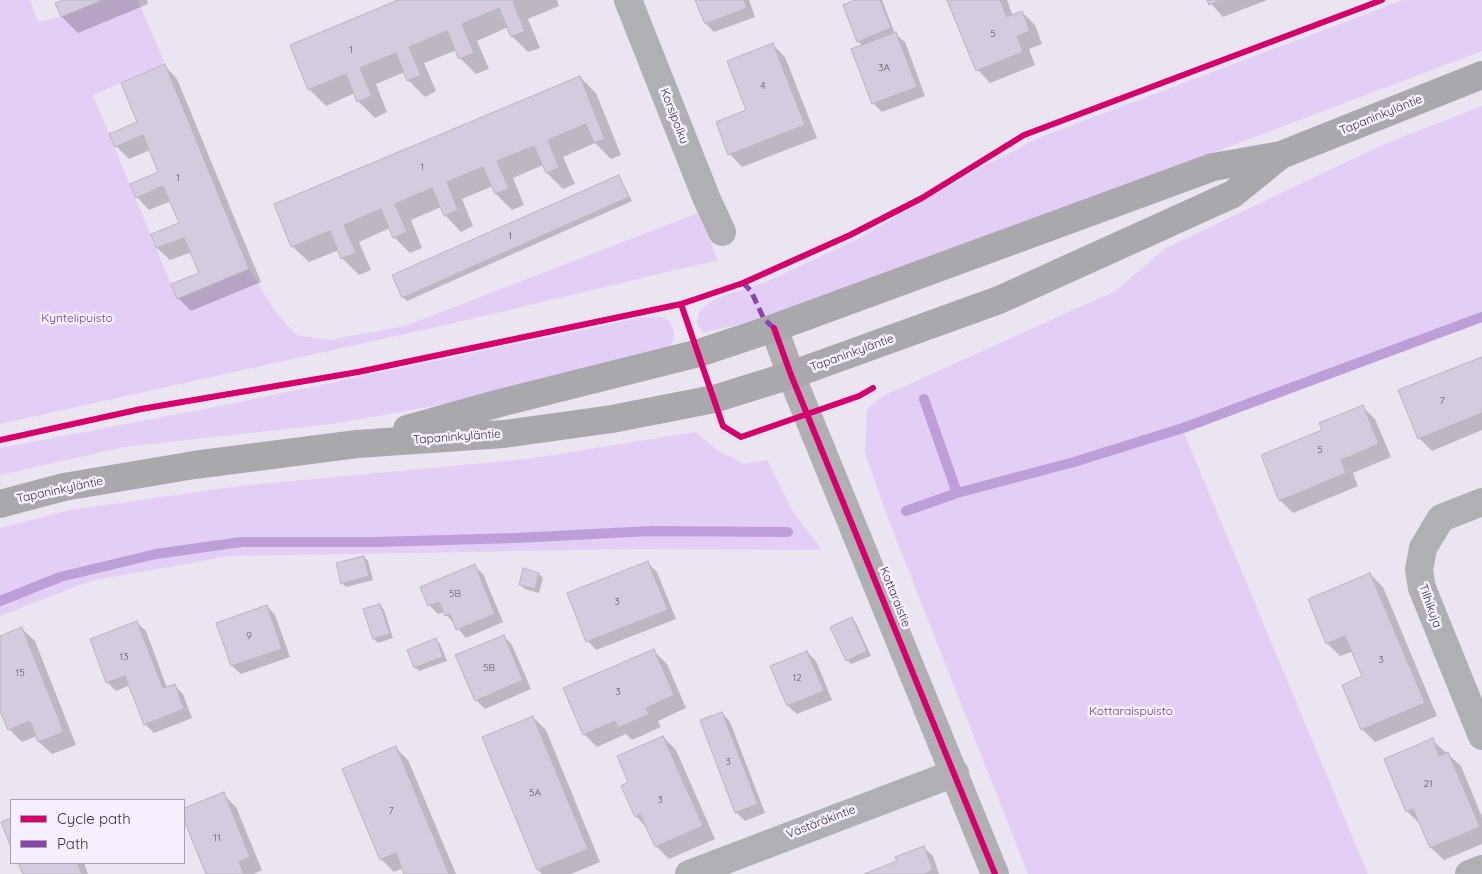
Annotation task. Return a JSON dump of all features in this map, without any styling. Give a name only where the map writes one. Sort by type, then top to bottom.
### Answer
[{"type":"main road","name":"Tapaninkyläntie","points":[[357,444],[500,403],[699,353],[774,328],[1213,166],[1281,155],[1482,75]]},
{"type":"main road","name":"Tapaninkyläntie","points":[[0,504],[64,487],[194,465],[357,444],[504,434],[612,419],[714,399],[791,375],[999,300],[1233,194],[1281,155]]},
{"type":"street","name":"Korsipolku","points":[[628,0],[702,188],[722,232]]},
{"type":"street","name":"Kottaraistie","points":[[774,328],[791,375],[995,874]]},
{"type":"street","name":"Tilhikuja","points":[[1482,502],[1441,518],[1424,548],[1419,570],[1422,588],[1482,736]]},
{"type":"street","name":"Västäräkintie","points":[[689,874],[955,773]]},
{"type":"street","points":[[1469,874],[1482,869]]},
{"type":"green space","name":"Kyntelipuisto","points":[[0,0],[30,0],[38,22],[61,17],[103,0],[138,0],[165,64],[93,95],[177,299],[249,269],[275,311],[296,335],[329,340],[405,326],[698,213],[718,260],[450,324],[0,424]]},
{"type":"green space","points":[[1403,0],[1482,0],[1482,51],[856,288],[740,324],[703,333],[697,324],[699,311],[715,299],[768,281],[858,239],[971,173],[1038,138]]},
{"type":"green space","name":"Kottaraispuisto","points":[[1482,106],[1482,319],[1184,433],[1368,874],[1028,874],[889,521],[865,453],[867,409],[883,396],[1115,291],[1166,248],[1384,144]]},
{"type":"green space","points":[[662,317],[669,321],[674,331],[673,341],[669,347],[490,396],[332,424],[124,447],[0,475],[0,448],[230,404],[640,318]]},
{"type":"green space","points":[[696,432],[717,450],[744,464],[767,460],[793,512],[822,550],[639,549],[230,556],[90,581],[0,616],[0,528],[70,510],[239,486],[527,459]]},
{"type":"building","points":[[63,0],[103,0],[61,17],[55,3]]},
{"type":"building","points":[[398,0],[519,0],[513,2],[525,31],[511,37],[499,8],[462,24],[474,53],[459,59],[447,31],[409,47],[421,75],[407,81],[396,53],[360,68],[372,96],[357,102],[346,74],[308,90],[290,45]]},
{"type":"building","points":[[695,0],[744,0],[747,8],[705,24]]},
{"type":"building","points":[[855,0],[880,0],[891,28],[857,42],[843,5]]},
{"type":"building","points":[[947,0],[1000,0],[1007,17],[1022,11],[1030,31],[1017,36],[1023,52],[976,71]]},
{"type":"building","points":[[1207,0],[1222,0],[1209,5]]},
{"type":"building","points":[[896,32],[917,87],[872,104],[851,49]]},
{"type":"building","points":[[773,43],[805,125],[728,155],[716,122],[746,110],[727,61]]},
{"type":"building","points":[[165,64],[249,269],[177,299],[171,284],[199,273],[184,238],[156,248],[151,234],[179,223],[163,186],[136,198],[130,184],[158,172],[143,135],[115,147],[109,134],[137,122],[121,83]]},
{"type":"building","points":[[580,76],[605,139],[594,143],[586,124],[548,140],[559,168],[546,173],[534,146],[497,161],[509,189],[495,194],[483,167],[447,182],[458,210],[444,216],[432,188],[395,204],[407,232],[393,238],[381,209],[344,225],[356,253],[341,259],[330,231],[291,247],[274,204]]},
{"type":"building","points":[[619,175],[629,197],[402,298],[392,275]]},
{"type":"building","points":[[1482,357],[1482,413],[1418,439],[1398,390]]},
{"type":"building","points":[[1363,405],[1379,444],[1341,460],[1346,473],[1279,501],[1261,455],[1322,430],[1319,423]]},
{"type":"building","points":[[364,556],[369,576],[341,584],[336,563]]},
{"type":"building","points":[[648,561],[668,610],[586,642],[567,593]]},
{"type":"building","points":[[475,564],[495,614],[456,630],[450,614],[445,616],[439,602],[428,606],[420,587]]},
{"type":"building","points":[[523,568],[539,573],[535,589],[519,585]]},
{"type":"building","points":[[1370,573],[1425,703],[1361,730],[1342,685],[1362,676],[1345,636],[1326,644],[1308,599]]},
{"type":"building","points":[[380,604],[390,634],[373,639],[363,609]]},
{"type":"building","points":[[267,605],[282,649],[231,666],[216,623]]},
{"type":"building","points":[[852,617],[867,651],[846,661],[830,627]]},
{"type":"building","points":[[137,621],[163,688],[175,684],[184,709],[144,725],[125,676],[106,683],[90,639]]},
{"type":"building","points":[[22,627],[64,732],[38,742],[30,721],[8,730],[0,711],[0,636]]},
{"type":"building","points":[[504,635],[523,680],[475,701],[455,655]]},
{"type":"building","points":[[436,638],[443,657],[414,668],[407,650]]},
{"type":"building","points":[[654,649],[674,695],[646,708],[649,714],[618,728],[615,721],[583,735],[563,688]]},
{"type":"building","points":[[807,651],[824,691],[787,706],[770,666]]},
{"type":"building","points":[[722,712],[758,804],[735,813],[700,720]]},
{"type":"building","points":[[533,716],[588,849],[537,870],[482,737]]},
{"type":"building","points":[[663,736],[703,826],[655,847],[640,814],[635,817],[621,786],[628,782],[617,756]]},
{"type":"building","points":[[1433,738],[1439,756],[1448,752],[1480,827],[1430,848],[1413,809],[1406,812],[1384,759]]},
{"type":"building","points":[[396,746],[449,874],[404,874],[396,853],[380,860],[342,769]]},
{"type":"building","points":[[224,792],[250,857],[239,862],[244,874],[206,874],[185,822],[185,808]]},
{"type":"building","points":[[10,818],[10,844],[1,822]]},
{"type":"building","points":[[924,846],[933,870],[924,874],[864,874],[897,861],[895,857]]},
{"type":"building","points":[[18,864],[77,864],[82,874],[23,874]]},
{"type":"waterway","points":[[906,511],[957,493],[1074,462],[1183,428],[1482,317]]},
{"type":"waterway","points":[[924,399],[957,493]]},
{"type":"waterway","points":[[0,601],[60,577],[156,554],[241,542],[377,542],[516,538],[651,531],[788,532]]},
{"type":"marked path","points":[[743,283],[751,291],[764,319],[774,328]]},
{"type":"cycle path","points":[[0,440],[141,409],[358,372],[681,304],[743,283],[850,235],[922,198],[1024,135],[1382,0]]},
{"type":"cycle path","points":[[681,304],[723,426],[741,437],[859,396],[873,388]]},
{"type":"cycle path","points":[[774,328],[791,375],[995,874]]}]
